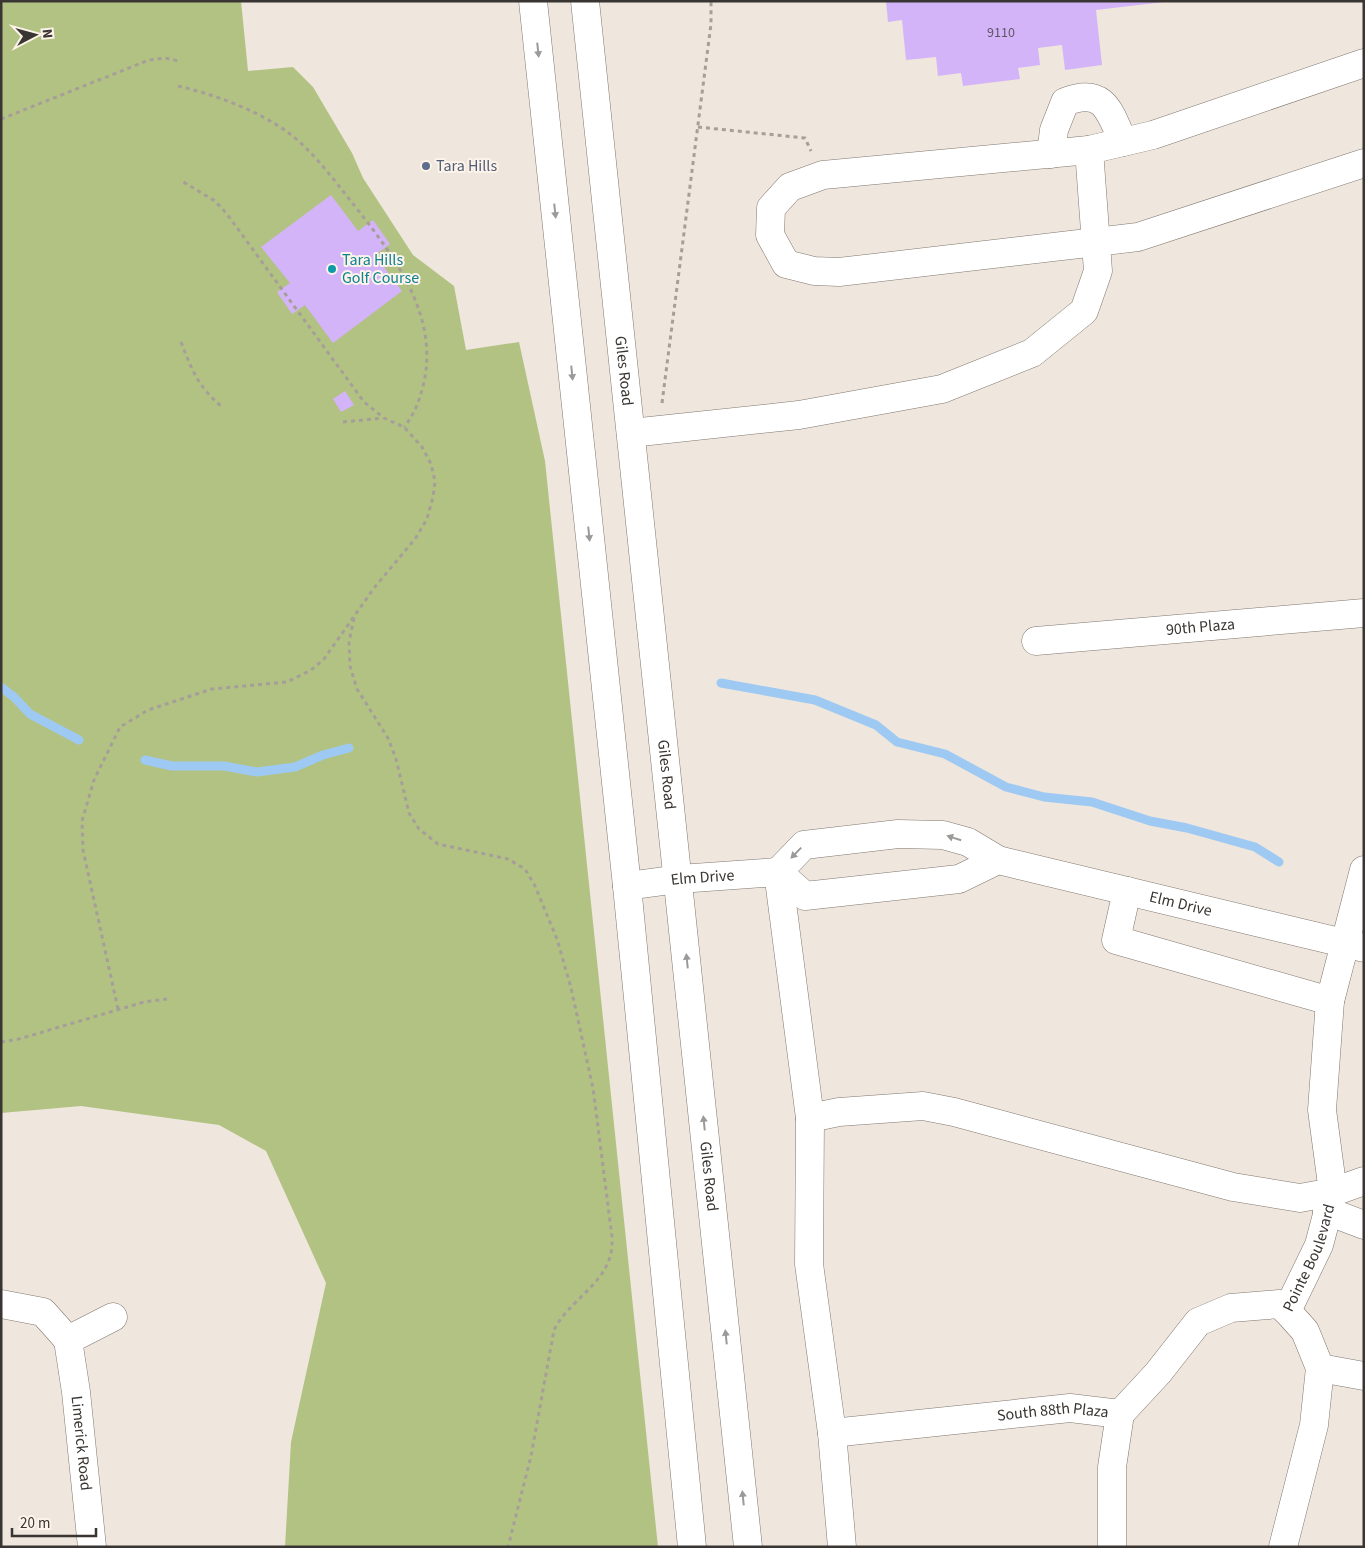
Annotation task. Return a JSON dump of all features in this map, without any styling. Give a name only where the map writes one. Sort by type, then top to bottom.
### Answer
[{"type":"main road","points":[[532,1],[627,886],[692,1547]]},
{"type":"main road","name":"Giles Road","points":[[585,1],[748,1547]]},
{"type":"main road","points":[[1363,64],[1153,135],[1089,150],[823,175],[790,187],[770,208],[770,235],[786,264],[814,271],[839,272],[1138,237],[1364,163]]},
{"type":"main road","points":[[1051,154],[1054,130],[1065,102],[1080,96],[1097,99],[1109,110],[1123,142]]},
{"type":"main road","points":[[631,433],[799,415],[942,389],[1032,353],[1084,311],[1098,271],[1089,150]]},
{"type":"main road","name":"90th Plaza","points":[[1036,641],[1364,613]]},
{"type":"main road","name":"Elm Drive","points":[[627,886],[679,879],[778,872],[804,845],[898,834],[943,835],[968,842],[998,860],[1354,946]]},
{"type":"main road","points":[[778,872],[805,896],[959,879],[998,860]]},
{"type":"main road","name":"Pointe Boulevard","points":[[1283,1547],[1314,1425],[1320,1368],[1305,1331],[1287,1310],[1319,1245],[1330,1201],[1322,1110],[1330,1001],[1354,946],[1364,870]]},
{"type":"main road","points":[[778,872],[810,1118],[809,1264],[832,1433],[842,1547]]},
{"type":"main road","points":[[1127,891],[1116,940],[1330,1001]]},
{"type":"main road","points":[[810,1118],[839,1112],[923,1106],[954,1112],[1233,1187],[1330,1201],[1364,1225]]},
{"type":"main road","points":[[1330,1201],[1364,1181]]},
{"type":"main road","points":[[1,1304],[43,1312],[68,1340],[113,1317]]},
{"type":"main road","name":"South 88th Plaza","points":[[832,1433],[1070,1408],[1120,1414],[1158,1373],[1198,1322],[1231,1308],[1279,1304],[1287,1310]]},
{"type":"main road","name":"Limerick Road","points":[[68,1340],[92,1547]]},
{"type":"main road","points":[[1320,1368],[1364,1376]]},
{"type":"main road","points":[[1112,1547],[1112,1467],[1120,1414]]},
{"type":"path","points":[[659,430],[711,24],[711,1]]},
{"type":"path","points":[[1,119],[149,60],[165,58],[179,61]]},
{"type":"path","points":[[178,86],[205,92],[237,105],[288,132],[329,174],[365,219],[402,272],[424,323],[428,348],[426,372],[419,400],[412,417],[404,427]]},
{"type":"path","points":[[698,127],[805,138],[823,175]]},
{"type":"path","points":[[118,1009],[84,850],[82,821],[94,780],[113,738],[120,727],[148,710],[212,689],[268,686],[287,682],[300,677],[324,659],[354,615],[415,539],[427,519],[435,481],[432,464],[422,447],[404,427],[384,418],[364,402],[227,214],[215,201],[180,180]]},
{"type":"path","points":[[181,342],[191,367],[205,392],[223,408]]},
{"type":"path","points":[[343,422],[384,418]]},
{"type":"path","points":[[354,615],[349,642],[350,666],[357,689],[388,738],[396,760],[409,813],[418,829],[438,844],[508,859],[525,868],[536,886],[557,939],[571,988],[593,1088],[612,1238],[610,1257],[604,1270],[561,1316],[554,1330],[531,1456],[508,1547]]},
{"type":"path","points":[[1,1042],[19,1039],[144,1002],[167,999]]},
{"type":"green space","name":"Tara Hills Golf Course","points":[[1,1],[241,1],[248,71],[293,67],[313,87],[352,153],[363,178],[413,255],[454,286],[466,350],[519,342],[545,461],[658,1547],[285,1547],[291,1442],[326,1283],[266,1151],[219,1125],[81,1106],[1,1113]]},
{"type":"building","points":[[886,1],[1164,2],[1096,10],[1102,65],[1065,70],[1062,45],[1038,48],[1040,65],[1018,68],[1020,79],[963,86],[961,73],[938,76],[936,57],[906,60],[902,20],[888,22]]},
{"type":"building","name":"Tara Hills Golf Course","points":[[331,195],[358,231],[373,220],[390,244],[375,255],[402,291],[333,343],[305,305],[292,314],[277,292],[290,283],[261,247]]},
{"type":"building","points":[[345,391],[354,405],[341,412],[333,399]]},
{"type":"waterway","points":[[721,683],[815,700],[876,725],[897,742],[945,754],[1006,787],[1044,797],[1092,802],[1150,821],[1187,828],[1255,847],[1279,862]]},
{"type":"waterway","points":[[1,687],[14,697],[30,714],[79,740]]},
{"type":"waterway","points":[[145,760],[172,766],[224,766],[257,772],[295,767],[323,755],[349,748]]},
{"type":"place","name":"Tara Hills","points":[[426,166]]},
{"type":"place","name":"Tara Hills Golf Course","points":[[332,269]]}]
